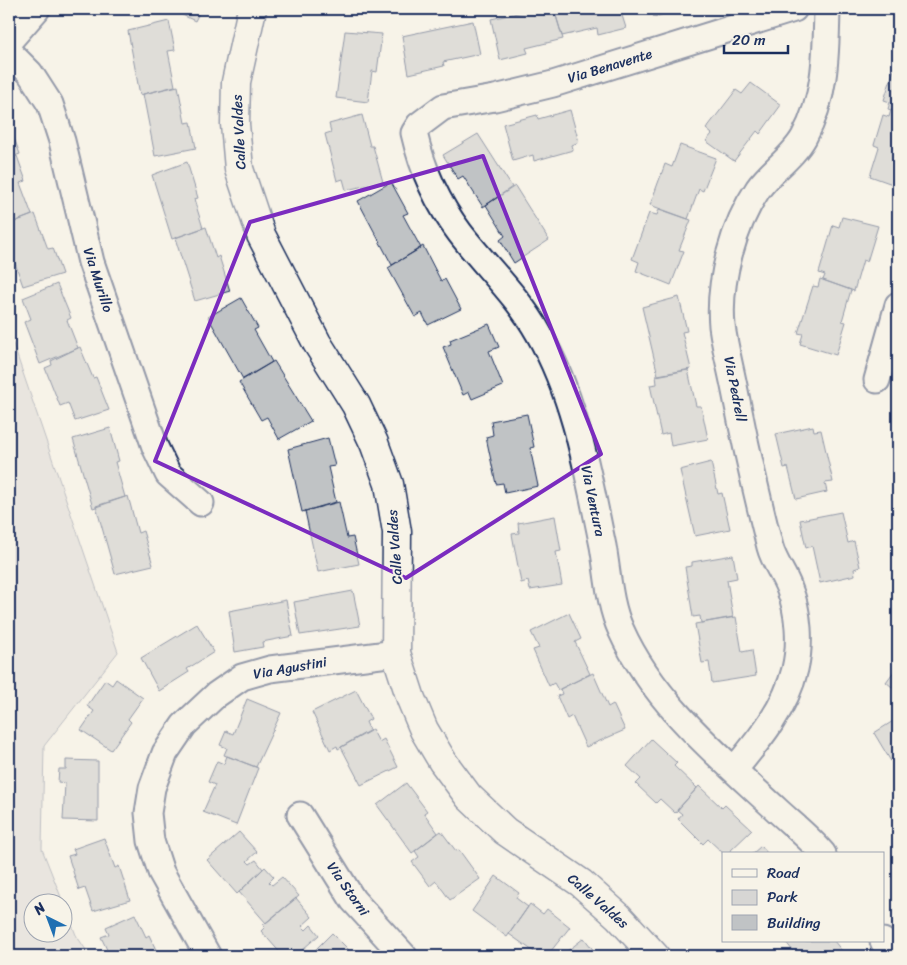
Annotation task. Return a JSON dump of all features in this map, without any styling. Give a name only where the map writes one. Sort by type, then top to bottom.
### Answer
[{"type":"street","points":[[9,41],[37,9]]},
{"type":"street","name":"Calle Valdes","points":[[252,9],[236,82],[239,168],[260,235],[317,343],[356,405],[374,443],[389,484],[397,532],[396,653],[411,700],[424,730],[443,762],[469,797],[505,831],[581,883],[618,916],[655,956]]},
{"type":"street","name":"Via Benavente","points":[[426,119],[443,107],[496,98],[553,84],[794,9]]},
{"type":"street","name":"Via Pedrell","points":[[734,770],[763,735],[782,703],[795,669],[798,640],[796,616],[789,588],[771,550],[758,498],[722,326],[722,296],[728,262],[740,225],[758,189],[803,138],[818,104],[825,64],[827,9]]},
{"type":"street","name":"Via Murillo","points":[[9,52],[30,73],[50,104],[62,141],[91,262],[155,447],[168,474],[201,503]]},
{"type":"street","name":"Via Ventura","points":[[426,119],[418,125],[414,133],[428,176],[443,208],[460,233],[518,302],[539,334],[557,372],[571,409],[586,465],[614,613],[634,655],[667,702],[734,770],[821,852]]},
{"type":"street","points":[[877,380],[898,305]]},
{"type":"street","name":"Via Agustini","points":[[208,956],[161,872],[151,841],[148,813],[152,788],[165,753],[184,725],[216,695],[242,677],[270,669],[396,653]]},
{"type":"street","name":"Via Storni","points":[[300,815],[353,900],[404,956]]},
{"type":"highlighted area","points":[[483,156],[601,454],[406,578],[155,461],[250,222]]},
{"type":"green space","points":[[9,332],[118,652],[44,746],[42,849],[59,892],[22,892],[22,942],[72,942],[72,925],[76,935],[90,956],[9,956]]},
{"type":"building","points":[[170,9],[201,9],[195,21]]},
{"type":"building","points":[[535,9],[554,9],[563,39],[526,48],[528,53],[500,60],[491,19]]},
{"type":"building","points":[[554,9],[620,9],[626,28],[598,35],[597,28],[562,36]]},
{"type":"building","points":[[652,9],[682,9],[654,17]]},
{"type":"building","points":[[169,21],[175,50],[168,51],[175,86],[140,95],[128,31]]},
{"type":"building","points":[[473,21],[480,54],[443,62],[444,66],[409,74],[402,36]]},
{"type":"building","points":[[345,31],[382,34],[377,72],[372,71],[368,102],[336,98]]},
{"type":"building","points":[[898,58],[898,112],[888,109],[890,102],[884,100]]},
{"type":"building","points":[[751,83],[781,105],[760,134],[757,131],[734,161],[706,141],[712,134],[706,129],[736,90],[742,94]]},
{"type":"building","points":[[178,86],[185,123],[191,122],[196,148],[155,156],[143,94]]},
{"type":"building","points":[[570,110],[579,142],[572,145],[573,150],[534,161],[533,155],[513,161],[503,124],[537,115],[538,119]]},
{"type":"building","points":[[891,110],[898,112],[898,186],[870,176],[879,147],[874,145],[883,115],[889,117]]},
{"type":"building","points":[[362,115],[370,146],[373,146],[383,182],[346,190],[343,179],[337,181],[325,134],[331,132],[329,124]]},
{"type":"building","points":[[11,130],[20,154],[9,158],[9,131]]},
{"type":"building","points":[[478,134],[512,187],[483,207],[463,176],[458,179],[443,155]]},
{"type":"building","points":[[680,145],[716,158],[703,191],[699,189],[688,219],[650,205],[665,164],[672,167]]},
{"type":"building","points":[[17,156],[26,181],[20,183],[32,215],[9,224],[9,158]]},
{"type":"building","points":[[187,162],[198,198],[194,199],[203,228],[172,239],[152,175]]},
{"type":"building","points":[[391,182],[408,213],[403,215],[421,248],[392,265],[358,201]]},
{"type":"building","points":[[515,186],[549,240],[514,263],[500,240],[505,236],[486,205]]},
{"type":"building","points":[[659,209],[691,220],[679,250],[684,251],[671,285],[636,271],[639,262],[632,259],[649,213],[657,215]]},
{"type":"building","points":[[35,214],[48,249],[53,248],[62,274],[23,286],[9,246],[9,224]]},
{"type":"building","points":[[842,217],[878,226],[867,262],[863,260],[854,291],[823,280],[825,275],[819,273],[833,225],[839,227]]},
{"type":"building","points":[[206,227],[216,258],[219,256],[230,291],[195,301],[175,238]]},
{"type":"building","points":[[423,246],[441,281],[445,279],[461,309],[428,325],[422,313],[415,317],[388,268]]},
{"type":"building","points":[[820,279],[851,290],[842,321],[846,322],[836,355],[800,344],[803,334],[798,333],[813,286],[818,287]]},
{"type":"building","points":[[57,284],[71,318],[67,320],[78,348],[40,364],[24,322],[31,319],[23,298]]},
{"type":"building","points":[[679,297],[687,331],[682,332],[691,369],[658,375],[642,307]]},
{"type":"building","points":[[241,298],[258,328],[254,330],[272,362],[243,379],[208,317]]},
{"type":"building","points":[[489,324],[499,347],[489,351],[503,386],[472,399],[469,392],[463,395],[443,347],[451,344],[450,340]]},
{"type":"building","points":[[80,347],[93,378],[96,377],[109,410],[75,421],[68,403],[60,406],[45,368],[52,365],[51,361]]},
{"type":"building","points":[[274,361],[311,421],[279,439],[267,417],[261,420],[239,382]]},
{"type":"building","points":[[688,370],[696,406],[701,406],[708,439],[671,446],[669,433],[661,435],[650,385],[657,384],[656,376]]},
{"type":"building","points":[[527,414],[534,447],[530,448],[538,486],[505,493],[503,483],[496,484],[486,437],[493,435],[491,421]]},
{"type":"building","points":[[813,426],[814,431],[821,430],[833,482],[825,483],[827,492],[796,499],[788,467],[784,468],[776,434]]},
{"type":"building","points":[[110,428],[119,461],[115,462],[125,497],[93,508],[73,439]]},
{"type":"building","points":[[328,438],[335,466],[328,467],[336,502],[302,512],[288,449]]},
{"type":"building","points":[[711,462],[718,494],[722,493],[730,529],[695,536],[680,470]]},
{"type":"building","points":[[128,496],[138,533],[143,531],[153,565],[115,574],[96,506]]},
{"type":"building","points":[[339,502],[347,538],[353,537],[359,564],[318,572],[305,511]]},
{"type":"building","points":[[841,512],[848,543],[854,541],[860,567],[854,569],[855,575],[820,583],[812,546],[806,548],[800,520]]},
{"type":"building","points":[[555,516],[561,551],[556,552],[562,585],[530,590],[528,581],[521,583],[512,534],[519,533],[518,523]]},
{"type":"building","points":[[733,555],[737,578],[727,580],[733,617],[701,623],[700,616],[693,617],[685,567],[692,566],[692,562]]},
{"type":"building","points":[[353,591],[360,626],[300,635],[294,602]]},
{"type":"building","points":[[286,600],[293,636],[262,642],[263,647],[235,652],[229,611]]},
{"type":"building","points":[[569,613],[581,639],[575,642],[590,674],[558,690],[554,683],[549,686],[533,650],[539,648],[531,632]]},
{"type":"building","points":[[736,617],[742,652],[752,650],[756,676],[712,683],[709,662],[702,663],[695,624]]},
{"type":"building","points":[[197,624],[214,652],[187,669],[189,672],[159,691],[141,658]]},
{"type":"building","points":[[898,666],[898,692],[886,682]]},
{"type":"building","points":[[593,673],[608,707],[613,704],[625,730],[586,747],[572,716],[567,719],[557,696],[562,694],[560,689]]},
{"type":"building","points":[[116,679],[143,698],[128,719],[131,722],[111,750],[81,730],[94,711],[87,706],[105,680],[112,685]]},
{"type":"building","points":[[356,690],[371,719],[366,722],[370,731],[338,749],[337,746],[330,750],[312,712]]},
{"type":"building","points":[[247,699],[281,713],[256,767],[224,755],[227,748],[220,745],[226,731],[233,734]]},
{"type":"building","points":[[898,718],[898,773],[874,733]]},
{"type":"building","points":[[372,729],[379,742],[384,739],[398,767],[361,785],[341,747]]},
{"type":"building","points":[[651,739],[677,763],[674,766],[697,788],[675,813],[660,799],[656,803],[636,784],[641,779],[627,766]]},
{"type":"building","points":[[227,756],[258,768],[236,825],[203,812],[215,785],[208,782],[217,761],[224,764]]},
{"type":"building","points":[[66,760],[98,761],[98,821],[63,820],[65,783],[58,782],[59,769],[66,769]]},
{"type":"building","points":[[406,783],[427,811],[424,813],[438,833],[412,853],[377,805]]},
{"type":"building","points":[[699,786],[722,808],[725,805],[752,830],[729,852],[722,852],[708,839],[703,844],[678,819],[682,814],[677,810]]},
{"type":"building","points":[[441,831],[456,851],[459,850],[480,879],[450,900],[436,881],[430,886],[412,862],[419,857],[415,851]]},
{"type":"building","points":[[239,832],[257,852],[247,861],[250,864],[256,860],[263,869],[237,894],[207,860]]},
{"type":"building","points":[[104,838],[115,868],[119,866],[130,900],[93,911],[85,888],[79,890],[68,856],[75,854],[73,849]]},
{"type":"building","points":[[761,846],[766,852],[754,852]]},
{"type":"building","points":[[265,867],[274,877],[269,882],[272,885],[282,877],[299,896],[266,923],[239,892]]},
{"type":"building","points":[[496,876],[519,893],[516,898],[528,907],[507,937],[472,911]]},
{"type":"building","points":[[296,898],[312,917],[302,926],[306,930],[311,925],[319,935],[295,956],[283,956],[261,931],[265,927],[263,925]]},
{"type":"building","points":[[530,904],[543,914],[547,909],[570,927],[547,956],[540,956],[509,934]]},
{"type":"building","points":[[135,914],[146,937],[149,935],[159,956],[110,956],[101,937],[109,934],[106,927]]},
{"type":"building","points":[[332,933],[355,956],[309,956]]},
{"type":"building","points":[[584,938],[598,956],[561,956]]},
{"type":"building","points":[[786,942],[835,942],[846,956],[797,956]]}]
